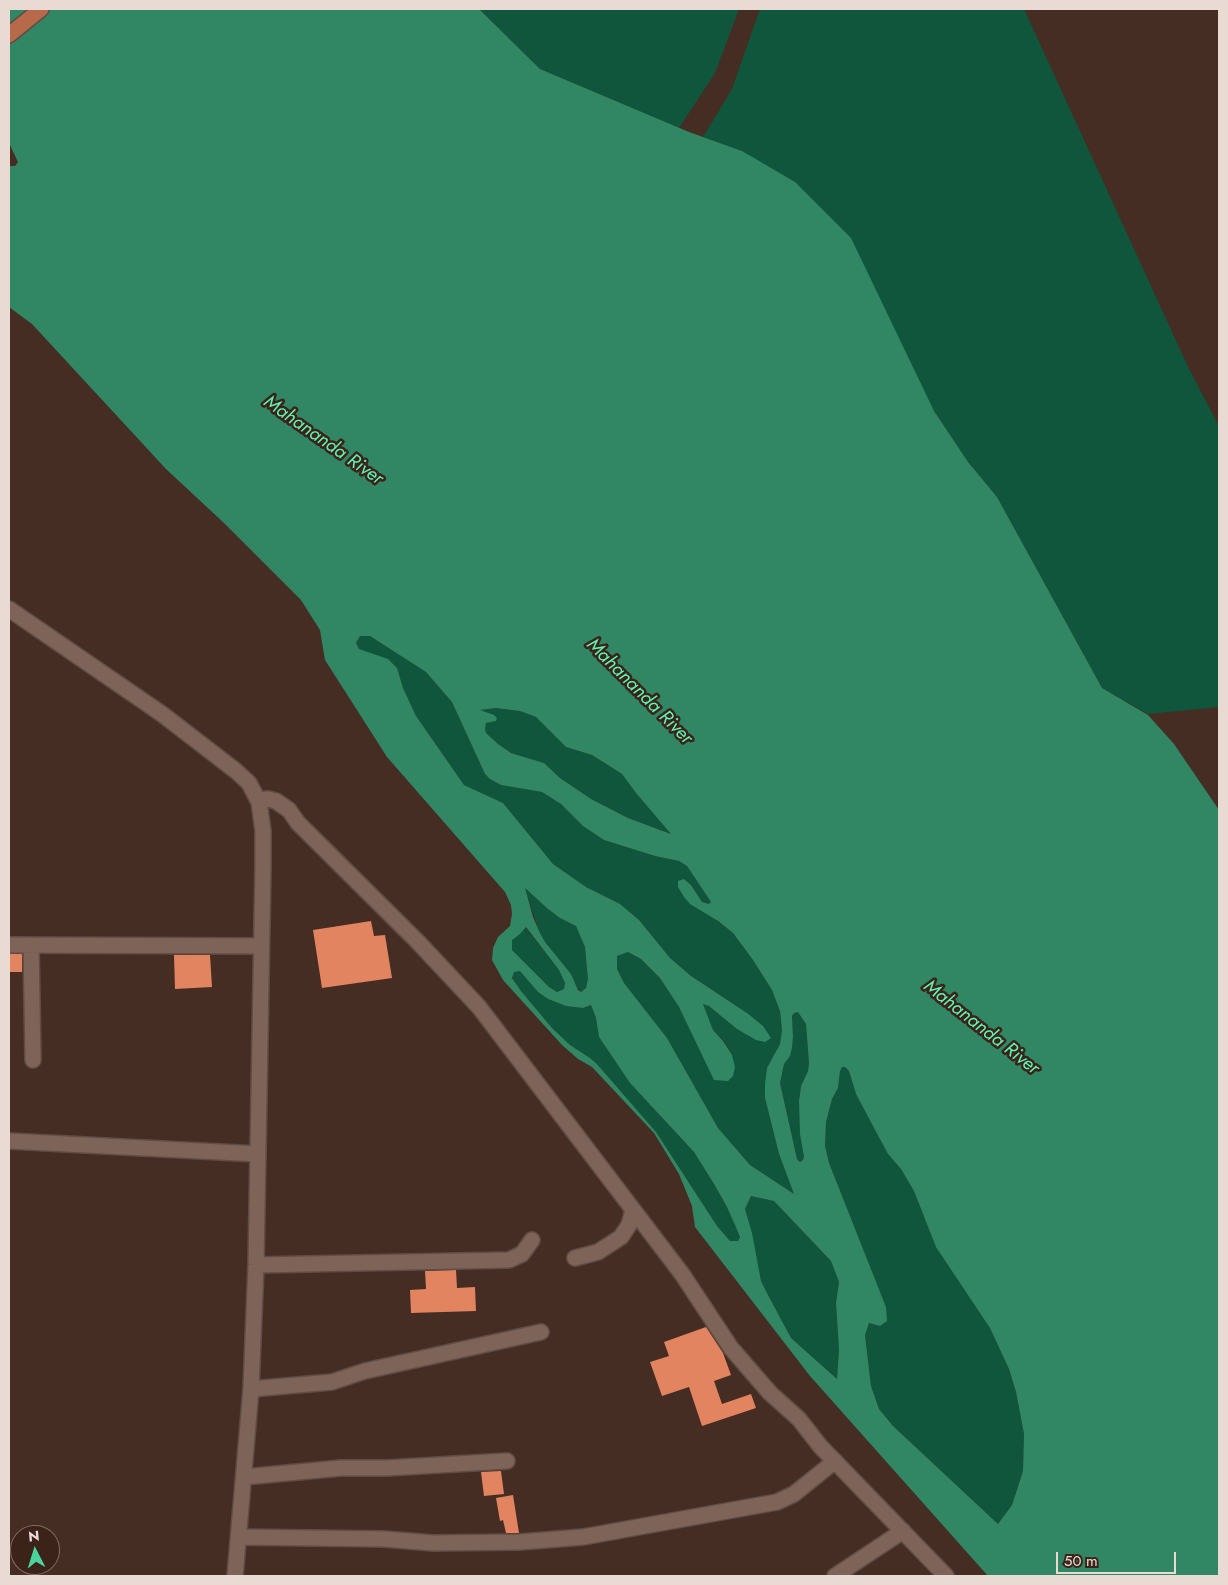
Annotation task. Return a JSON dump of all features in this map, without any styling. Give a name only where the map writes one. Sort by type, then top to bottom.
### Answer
[{"type":"main road","points":[[9,35],[41,9]]},
{"type":"street","points":[[9,609],[162,714],[243,776],[258,800],[263,831],[256,1265],[251,1389],[235,1576]]},
{"type":"street","points":[[258,800],[268,799],[289,810],[298,823],[418,942],[479,1007],[682,1274],[731,1348],[770,1393],[799,1420],[835,1461],[946,1576]]},
{"type":"street","points":[[9,945],[261,946]]},
{"type":"street","points":[[31,945],[33,1060]]},
{"type":"street","points":[[9,1141],[258,1154]]},
{"type":"street","points":[[575,1258],[598,1252],[621,1237],[629,1225],[633,1210]]},
{"type":"street","points":[[256,1265],[509,1260],[522,1254],[532,1240]]},
{"type":"street","points":[[251,1389],[332,1382],[365,1371],[541,1332]]},
{"type":"street","points":[[238,1537],[384,1539],[433,1543],[520,1542],[583,1536],[777,1502],[794,1494],[835,1461]]},
{"type":"street","points":[[244,1477],[341,1468],[387,1468],[507,1462]]},
{"type":"street","points":[[835,1576],[903,1531]]},
{"type":"shaded area","points":[[479,9],[739,9],[715,73],[679,128],[540,69]]},
{"type":"shaded area","points":[[760,9],[1024,9],[1189,369],[1219,426],[1219,707],[1148,714],[1102,688],[997,497],[968,462],[934,411],[742,151],[703,137],[732,89]]},
{"type":"shaded area","points":[[360,636],[370,636],[426,672],[452,702],[485,774],[490,779],[501,785],[542,792],[561,804],[583,826],[604,840],[655,856],[679,861],[687,866],[711,902],[710,904],[702,902],[691,885],[684,879],[705,912],[733,933],[772,990],[780,1011],[782,1030],[780,1044],[767,1068],[765,1098],[779,1154],[794,1194],[750,1165],[718,1128],[667,1038],[624,983],[617,969],[617,956],[628,952],[641,959],[660,978],[679,1007],[703,1054],[732,1055],[724,1041],[713,1030],[703,1004],[709,1006],[737,1029],[747,1013],[691,976],[670,958],[639,920],[620,904],[586,887],[553,864],[503,803],[464,785],[416,716],[403,688],[397,668],[359,649],[356,643]]},
{"type":"shaded area","points":[[496,708],[520,711],[536,717],[566,747],[592,755],[622,774],[672,834],[628,818],[591,799],[560,778],[544,763],[511,753],[498,744],[486,733],[485,729],[486,723],[496,721],[497,718],[479,710]]},
{"type":"shaded area","points":[[524,887],[560,918],[576,926],[585,947],[588,979],[586,988],[581,992],[571,974],[540,933]]},
{"type":"shaded area","points":[[525,927],[559,970],[565,983],[564,989],[557,992],[549,987],[512,950],[511,940],[520,934]]},
{"type":"shaded area","points":[[520,971],[538,992],[548,999],[566,1006],[583,1008],[591,1005],[596,1018],[599,1037],[630,1083],[694,1152],[726,1205],[740,1237],[738,1241],[730,1241],[717,1226],[656,1132],[597,1064],[570,1045],[552,1028],[521,991],[512,977],[514,972]]},
{"type":"shaded area","points":[[798,1012],[806,1024],[809,1063],[808,1071],[801,1086],[799,1101],[804,1157],[800,1162],[797,1159],[780,1083],[784,1064],[790,1056],[792,1048],[792,1016]]},
{"type":"shaded area","points":[[842,1067],[849,1071],[856,1094],[888,1154],[901,1169],[914,1191],[923,1214],[990,1328],[1009,1369],[1016,1392],[1024,1434],[1023,1471],[1012,1505],[998,1524],[893,1426],[879,1409],[871,1386],[865,1335],[869,1323],[880,1326],[886,1308],[829,1163],[825,1146],[826,1122],[832,1099],[838,1088]]},
{"type":"shaded area","points":[[751,1196],[774,1201],[831,1261],[839,1282],[836,1303],[839,1350],[837,1379],[791,1338],[761,1281],[745,1209]]},
{"type":"water","name":"Mahananda River","points":[[9,9],[479,9],[540,69],[689,132],[742,151],[795,182],[851,238],[934,411],[968,462],[997,497],[1102,688],[1148,715],[1174,744],[1219,810],[1219,1576],[988,1576],[810,1376],[695,1227],[692,1206],[679,1174],[654,1133],[592,1067],[578,1059],[562,1045],[503,980],[492,960],[493,948],[498,937],[510,926],[511,905],[505,892],[387,757],[325,660],[320,630],[301,600],[224,523],[166,469],[32,324],[9,307],[9,166],[15,166],[18,162],[9,143]],"holes":[[[360,636],[370,636],[426,672],[452,702],[485,774],[490,779],[501,785],[542,792],[561,804],[583,826],[604,840],[655,856],[679,861],[687,866],[711,902],[709,904],[702,902],[691,885],[684,879],[678,881],[678,887],[684,897],[690,904],[718,921],[733,933],[772,990],[780,1011],[782,1030],[780,1044],[767,1068],[765,1098],[779,1154],[794,1194],[750,1165],[718,1128],[667,1038],[624,983],[617,969],[617,956],[628,952],[641,959],[660,978],[679,1007],[714,1080],[728,1081],[733,1076],[735,1067],[732,1055],[713,1030],[703,1004],[709,1006],[737,1029],[756,1040],[765,1042],[771,1038],[763,1026],[747,1013],[691,976],[670,958],[639,920],[620,904],[586,887],[553,864],[503,803],[464,785],[416,716],[403,688],[397,668],[388,659],[359,649],[356,643]],[[496,708],[520,711],[536,717],[566,747],[592,755],[622,774],[671,834],[628,818],[591,799],[560,778],[544,763],[511,753],[486,733],[486,723],[496,721],[497,718],[480,710]],[[525,888],[560,918],[576,926],[585,947],[588,979],[586,988],[581,992],[578,990],[571,974],[540,933],[533,917]],[[526,927],[559,970],[565,983],[564,989],[557,992],[549,987],[512,950],[512,940]],[[520,971],[538,992],[548,999],[566,1006],[583,1008],[591,1005],[596,1018],[599,1037],[630,1083],[694,1152],[726,1205],[740,1237],[738,1241],[730,1241],[717,1226],[656,1132],[597,1064],[570,1045],[552,1028],[512,978],[514,972]],[[798,1012],[806,1024],[809,1063],[808,1071],[801,1086],[799,1101],[800,1134],[804,1157],[800,1162],[797,1159],[780,1083],[784,1064],[790,1056],[792,1048],[792,1016]],[[842,1067],[845,1067],[849,1071],[856,1094],[888,1154],[901,1169],[914,1191],[936,1247],[990,1328],[1009,1369],[1016,1392],[1024,1434],[1023,1471],[1012,1505],[998,1524],[893,1426],[879,1409],[871,1386],[865,1335],[869,1323],[880,1326],[887,1321],[886,1307],[829,1163],[825,1146],[826,1122],[832,1099],[838,1088],[840,1071]],[[751,1196],[774,1201],[831,1261],[839,1282],[836,1303],[839,1350],[837,1379],[791,1338],[761,1281],[752,1233],[745,1209]]]},
{"type":"building","points":[[371,921],[374,936],[385,935],[392,978],[322,988],[313,930]]},
{"type":"building","points":[[9,954],[22,954],[22,972],[9,972]]},
{"type":"building","points":[[174,955],[210,955],[212,987],[175,989]]},
{"type":"building","points":[[456,1270],[457,1288],[475,1287],[476,1311],[411,1313],[410,1290],[426,1289],[425,1271]]},
{"type":"building","points":[[706,1327],[723,1353],[731,1375],[714,1381],[722,1404],[751,1394],[756,1408],[702,1426],[689,1387],[662,1396],[650,1362],[669,1356],[664,1342]]},
{"type":"building","points":[[501,1471],[504,1494],[484,1496],[481,1472]]},
{"type":"building","points":[[513,1495],[519,1533],[506,1533],[503,1520],[500,1521],[496,1498]]}]
